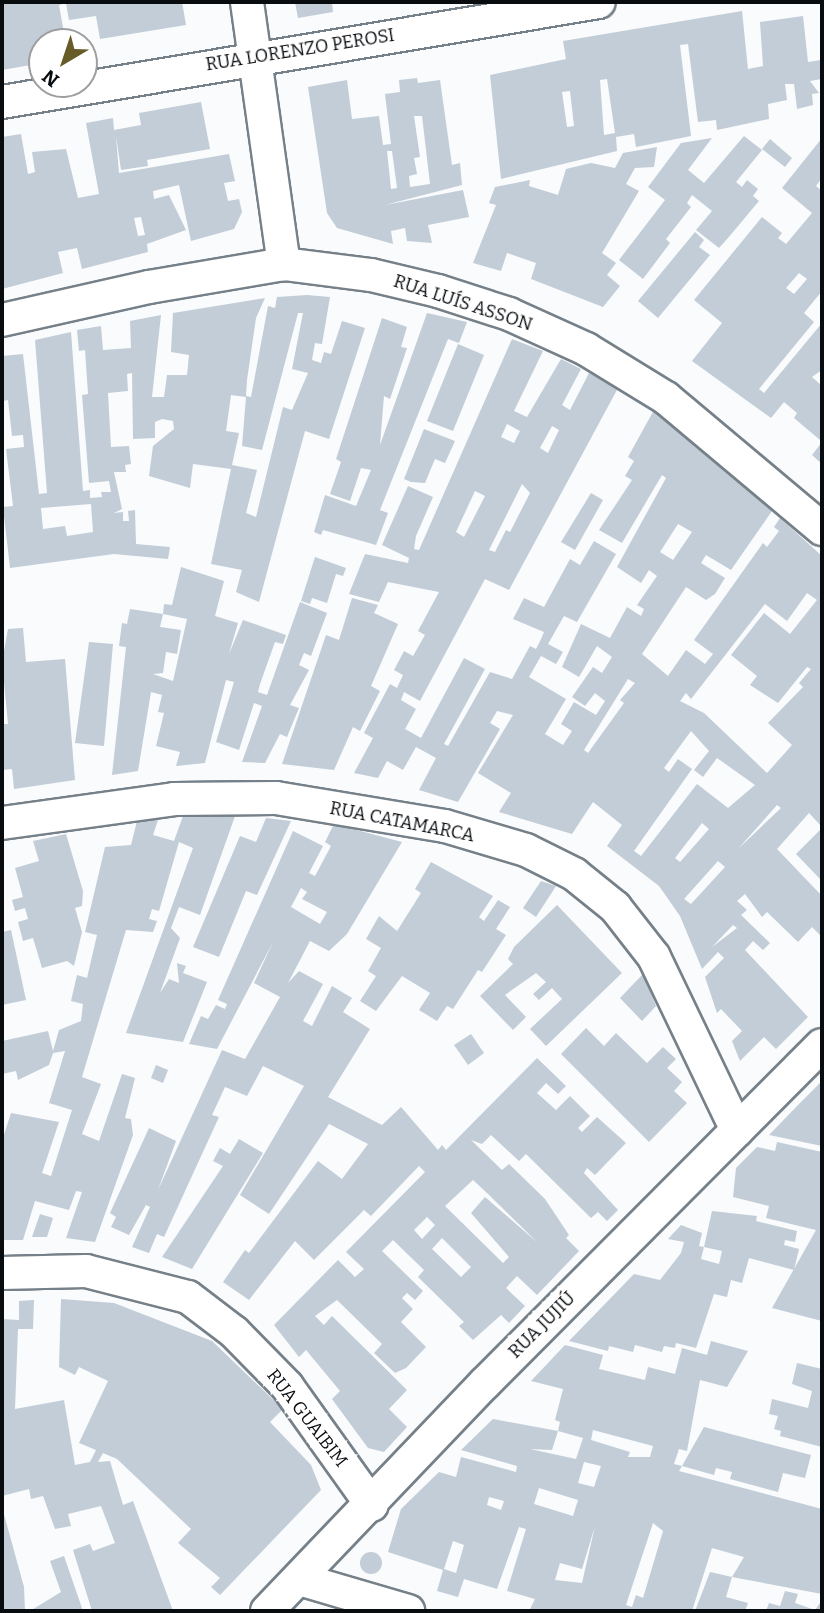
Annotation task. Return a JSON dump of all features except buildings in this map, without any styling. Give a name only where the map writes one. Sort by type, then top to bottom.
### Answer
[{"type":"street","points":[[247,2],[257,56],[284,264]]},
{"type":"street","name":"RUA LORENZO PEROSI","points":[[2,102],[257,56],[599,2]]},
{"type":"street","name":"RUA LUÍS ASSON","points":[[2,320],[149,287],[284,264],[371,275],[438,291],[509,314],[586,349],[666,398],[822,529]]},
{"type":"street","name":"RUA CATAMARCA","points":[[2,823],[174,799],[276,798],[444,826],[526,850],[574,874],[615,907],[654,957],[737,1130]]},
{"type":"street","name":"RUA JUJIÚ","points":[[267,1611],[822,1045]]},
{"type":"street","name":"RUA GUAIBIM","points":[[2,1273],[86,1271],[188,1297],[234,1332],[287,1386],[372,1505]]},
{"type":"street","points":[[299,1579],[408,1611]]}]
